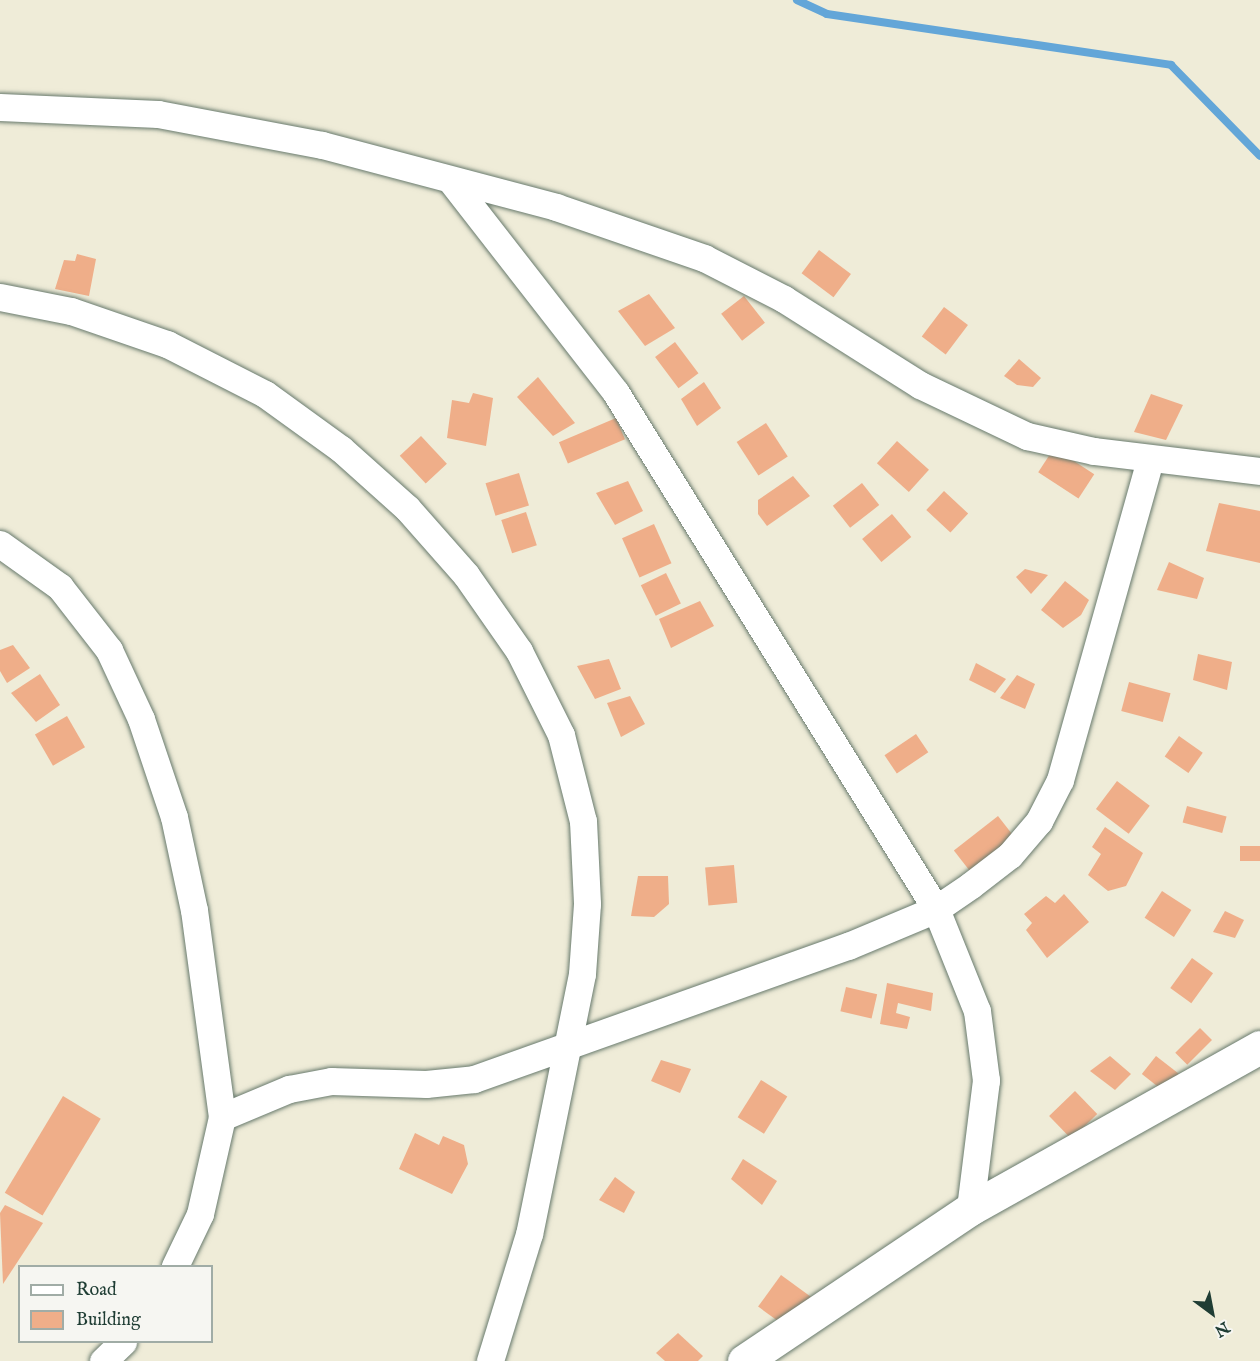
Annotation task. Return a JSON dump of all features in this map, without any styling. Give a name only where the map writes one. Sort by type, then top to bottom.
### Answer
[{"type":"street","points":[[0,107],[158,114],[322,145],[452,183],[567,210],[704,258],[784,299],[920,385],[1008,428],[1150,459],[1260,471]]},
{"type":"street","points":[[452,183],[561,316],[623,402],[936,909],[976,1011],[986,1080],[970,1209]]},
{"type":"street","points":[[0,297],[71,311],[167,344],[265,394],[341,449],[407,508],[466,575],[519,651],[561,735],[583,821],[587,904],[571,1042],[529,1234],[490,1361]]},
{"type":"street","points":[[222,1117],[289,1089],[331,1080],[426,1084],[474,1079],[571,1042],[848,946],[936,909],[1010,855],[1040,821],[1060,780],[1150,459]]},
{"type":"street","points":[[0,544],[60,587],[109,650],[141,719],[174,817],[194,910],[222,1117],[200,1214],[175,1265]]},
{"type":"street","points":[[744,1361],[970,1209],[1260,1047]]},
{"type":"street","points":[[103,1361],[121,1343]]},
{"type":"building","points":[[819,250],[851,274],[833,297],[802,273]]},
{"type":"building","points":[[77,254],[96,259],[89,296],[55,289],[64,260],[75,261]]},
{"type":"building","points":[[649,294],[675,328],[645,346],[618,311]]},
{"type":"building","points":[[744,296],[765,323],[742,341],[721,314]]},
{"type":"building","points":[[944,307],[968,325],[946,355],[922,337]]},
{"type":"building","points":[[675,342],[698,373],[679,388],[655,357]]},
{"type":"building","points":[[1019,359],[1041,378],[1033,387],[1017,385],[1004,376]]},
{"type":"building","points":[[538,377],[575,423],[553,436],[517,397]]},
{"type":"building","points":[[704,382],[721,408],[697,426],[681,399]]},
{"type":"building","points":[[473,393],[493,398],[486,446],[447,438],[452,400],[469,403]]},
{"type":"building","points":[[1151,394],[1183,405],[1166,440],[1134,432]]},
{"type":"building","points":[[616,418],[625,439],[568,463],[559,442]]},
{"type":"building","points":[[766,423],[788,457],[758,476],[737,442]]},
{"type":"building","points":[[421,436],[447,464],[426,484],[400,456]]},
{"type":"building","points":[[897,441],[929,470],[909,492],[877,463]]},
{"type":"building","points":[[1054,448],[1094,474],[1078,498],[1038,472]]},
{"type":"building","points":[[519,473],[529,506],[495,516],[486,483]]},
{"type":"building","points":[[793,476],[810,496],[767,526],[758,514],[758,500]]},
{"type":"building","points":[[628,481],[643,511],[615,525],[596,493]]},
{"type":"building","points":[[862,483],[879,505],[850,528],[833,506]]},
{"type":"building","points":[[944,491],[968,514],[950,533],[926,510]]},
{"type":"building","points":[[1219,503],[1260,511],[1260,563],[1206,551]]},
{"type":"building","points":[[526,512],[537,545],[512,553],[501,520]]},
{"type":"building","points":[[892,514],[911,537],[881,562],[862,539]]},
{"type":"building","points":[[654,524],[671,563],[640,578],[622,538]]},
{"type":"building","points":[[1169,562],[1204,578],[1197,599],[1157,590]]},
{"type":"building","points":[[1025,569],[1048,575],[1031,594],[1016,577]]},
{"type":"building","points":[[666,573],[681,604],[656,616],[641,585]]},
{"type":"building","points":[[1065,581],[1089,600],[1081,615],[1063,628],[1041,610]]},
{"type":"building","points":[[700,601],[714,626],[671,648],[659,619]]},
{"type":"building","points":[[13,645],[30,668],[7,683],[0,671],[0,650]]},
{"type":"building","points":[[1198,654],[1232,662],[1227,690],[1193,680]]},
{"type":"building","points":[[609,659],[621,689],[595,699],[577,666]]},
{"type":"building","points":[[976,663],[1006,679],[995,693],[969,680]]},
{"type":"building","points":[[40,674],[60,705],[36,722],[11,693]]},
{"type":"building","points":[[1017,675],[1035,684],[1025,709],[1000,698]]},
{"type":"building","points":[[1129,682],[1171,693],[1163,722],[1121,711]]},
{"type":"building","points":[[630,696],[645,724],[621,737],[607,703]]},
{"type":"building","points":[[67,716],[85,747],[53,766],[35,734]]},
{"type":"building","points":[[916,734],[928,752],[897,773],[884,755]]},
{"type":"building","points":[[1179,736],[1203,753],[1188,773],[1165,756]]},
{"type":"building","points":[[1117,781],[1150,806],[1129,834],[1096,809]]},
{"type":"building","points":[[1187,806],[1227,817],[1222,833],[1183,822]]},
{"type":"building","points":[[998,816],[1017,840],[973,875],[954,850]]},
{"type":"building","points":[[1105,827],[1143,853],[1126,886],[1108,891],[1088,875],[1101,854],[1092,847]]},
{"type":"building","points":[[1240,846],[1260,846],[1260,861],[1240,861]]},
{"type":"building","points":[[734,865],[737,903],[708,905],[705,868]]},
{"type":"building","points":[[638,876],[668,876],[669,904],[654,917],[631,916]]},
{"type":"building","points":[[1162,891],[1191,910],[1174,937],[1145,918]]},
{"type":"building","points":[[1064,894],[1089,922],[1047,958],[1026,930],[1032,923],[1024,914],[1046,896],[1055,903]]},
{"type":"building","points":[[1225,911],[1244,920],[1235,938],[1213,932]]},
{"type":"building","points":[[1192,958],[1213,973],[1191,1003],[1170,988]]},
{"type":"building","points":[[887,983],[933,993],[931,1011],[898,1003],[896,1013],[910,1017],[907,1029],[880,1024]]},
{"type":"building","points":[[846,987],[877,994],[872,1019],[840,1011]]},
{"type":"building","points":[[1200,1028],[1212,1040],[1187,1065],[1175,1053]]},
{"type":"building","points":[[1110,1056],[1131,1074],[1115,1090],[1090,1071]]},
{"type":"building","points":[[1156,1056],[1179,1074],[1165,1092],[1142,1074]]},
{"type":"building","points":[[661,1060],[691,1069],[680,1093],[651,1081]]},
{"type":"building","points":[[761,1080],[787,1096],[764,1134],[738,1117]]},
{"type":"building","points":[[1075,1091],[1097,1114],[1071,1139],[1049,1116]]},
{"type":"building","points":[[63,1096],[101,1119],[43,1216],[5,1193]]},
{"type":"building","points":[[415,1133],[439,1145],[443,1136],[464,1145],[468,1164],[452,1194],[399,1169]]},
{"type":"building","points":[[743,1159],[777,1181],[762,1205],[731,1179]]},
{"type":"building","points":[[615,1177],[635,1192],[624,1213],[599,1200]]},
{"type":"building","points":[[5,1205],[43,1223],[3,1284],[0,1213]]},
{"type":"building","points":[[781,1275],[813,1298],[790,1329],[758,1307]]},
{"type":"building","points":[[678,1333],[703,1356],[698,1361],[665,1361],[656,1353]]},
{"type":"waterway","points":[[797,0],[827,14],[1171,65],[1260,156]]}]
